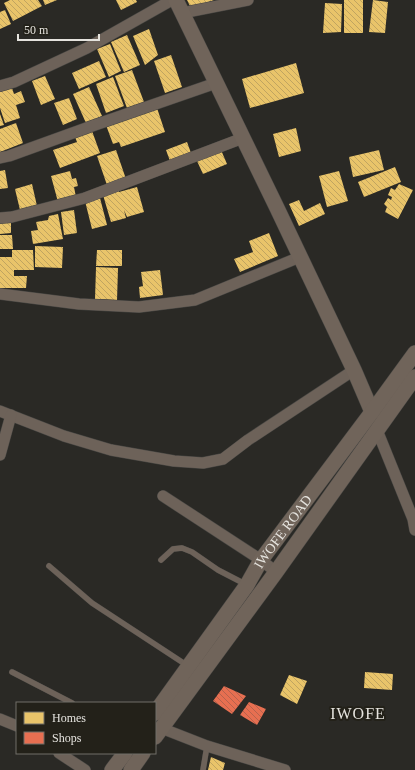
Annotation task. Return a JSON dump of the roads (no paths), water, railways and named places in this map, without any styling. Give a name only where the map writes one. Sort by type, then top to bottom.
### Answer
[{"type":"street","points":[[0,86],[14,82],[87,48],[172,0]]},
{"type":"street","points":[[248,0],[179,7],[354,370],[372,412]]},
{"type":"street","points":[[0,158],[216,83]]},
{"type":"street","points":[[0,218],[12,217],[85,198],[243,138]]},
{"type":"street","points":[[0,294],[79,304],[139,307],[181,302],[195,300],[300,257]]},
{"type":"street","name":"IWOFE ROAD","points":[[156,712],[247,585],[261,560],[415,353]]},
{"type":"street","points":[[0,411],[64,436],[111,450],[174,461],[203,463],[223,459],[248,440],[354,370]]},
{"type":"street","name":"IWOFE ROAD","points":[[158,732],[276,572],[415,377]]},
{"type":"street","points":[[0,456],[11,415]]},
{"type":"street","points":[[377,430],[415,530]]},
{"type":"street","points":[[163,496],[261,560],[276,572]]},
{"type":"street","points":[[0,720],[16,726]]},
{"type":"street","points":[[158,732],[285,770]]},
{"type":"street","points":[[61,754],[85,770]]},
{"type":"street","points":[[112,770],[124,754]]},
{"type":"street","points":[[134,769],[142,754]]},
{"type":"lane","points":[[161,560],[173,549],[182,548],[192,552],[218,570],[247,585]]},
{"type":"lane","points":[[49,566],[92,603],[188,667]]},
{"type":"lane","points":[[12,672],[70,702]]},
{"type":"lane","points":[[203,770],[207,746]]},
{"type":"district","name":"IWOFE","points":[[358,713]]}]
